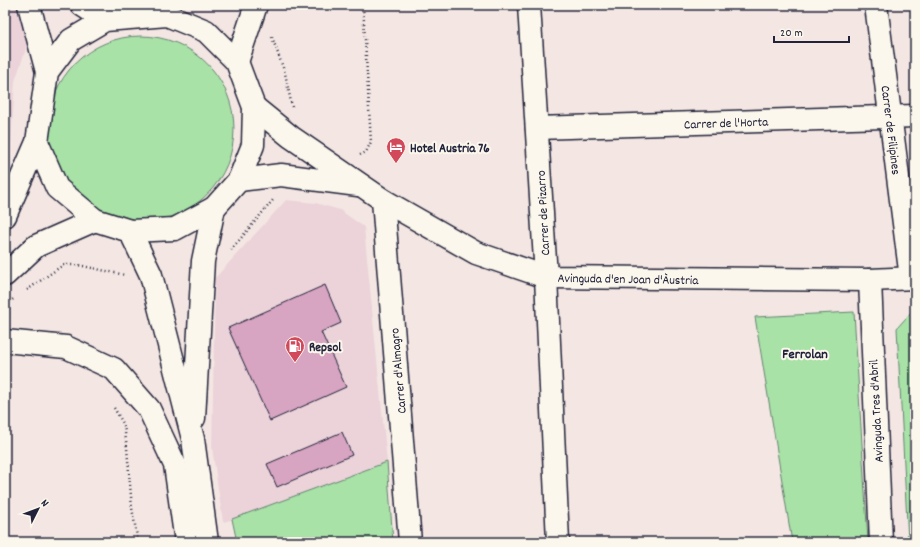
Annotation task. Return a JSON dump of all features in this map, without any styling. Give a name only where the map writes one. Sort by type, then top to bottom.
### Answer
[{"type":"street","points":[[5,216],[37,142],[47,72],[29,5]]},
{"type":"street","points":[[82,5],[104,20]]},
{"type":"street","points":[[237,62],[256,5]]},
{"type":"street","name":"Carrer de Pizarro","points":[[529,5],[546,277],[558,542]]},
{"type":"street","name":"Carrer de Filipines","points":[[876,5],[913,278]]},
{"type":"street","points":[[37,142],[57,188],[95,220],[130,231],[174,229],[214,208],[239,180],[253,145],[254,107],[237,62],[206,31],[171,10],[104,20],[71,40],[47,72]]},
{"type":"street","name":"Avinguda d'en Joan d'Àustria","points":[[254,107],[290,137],[383,200],[476,253],[546,277],[870,280],[913,278]]},
{"type":"street","name":"Carrer de l'Horta","points":[[537,128],[915,116]]},
{"type":"street","name":"Avinguda d'en Joan d'Àustria","points":[[239,180],[282,175],[364,186]]},
{"type":"street","name":"Carrer d'Almagro","points":[[383,200],[410,542]]},
{"type":"street","points":[[193,439],[203,261],[214,208]]},
{"type":"street","points":[[5,275],[36,246],[95,220]]},
{"type":"street","points":[[130,231],[151,276],[193,439],[207,542]]},
{"type":"street","name":"Avinguda Tres d'Abril","points":[[870,280],[882,542]]},
{"type":"street","points":[[5,340],[66,347],[114,369],[149,409],[175,465],[186,542]]},
{"type":"path","points":[[356,158],[366,152],[371,142],[363,5]]},
{"type":"path","points":[[113,407],[124,425],[132,508],[138,542]]},
{"type":"shaded area","points":[[5,5],[17,5],[27,46],[15,81],[10,162],[5,165]]},
{"type":"shaded area","name":"Repsol","points":[[286,200],[316,203],[340,210],[364,227],[387,462],[255,514],[223,522],[212,448],[215,278]]},
{"type":"green space","points":[[150,36],[159,37],[177,43],[193,51],[207,63],[219,77],[227,93],[233,111],[233,147],[227,165],[219,181],[207,195],[193,207],[177,215],[159,221],[132,222],[123,221],[105,215],[89,207],[75,195],[63,181],[55,165],[49,147],[48,120],[49,111],[55,93],[63,77],[75,63],[89,51],[105,43],[123,37]]},
{"type":"green space","points":[[915,308],[915,542],[908,542],[897,328]]},
{"type":"green space","points":[[854,312],[868,542],[792,542],[755,317]]},
{"type":"green space","points":[[387,462],[393,542],[237,542],[232,519]]},
{"type":"building","points":[[325,285],[341,323],[321,332],[346,387],[270,421],[228,328]]},
{"type":"building","points":[[342,432],[352,455],[277,487],[267,464]]},
{"type":"place","name":"Hotel Austria 76","points":[[396,164]]},
{"type":"place","name":"Repsol","points":[[295,363]]},
{"type":"district","name":"Ferrolan","points":[[805,353]]}]
